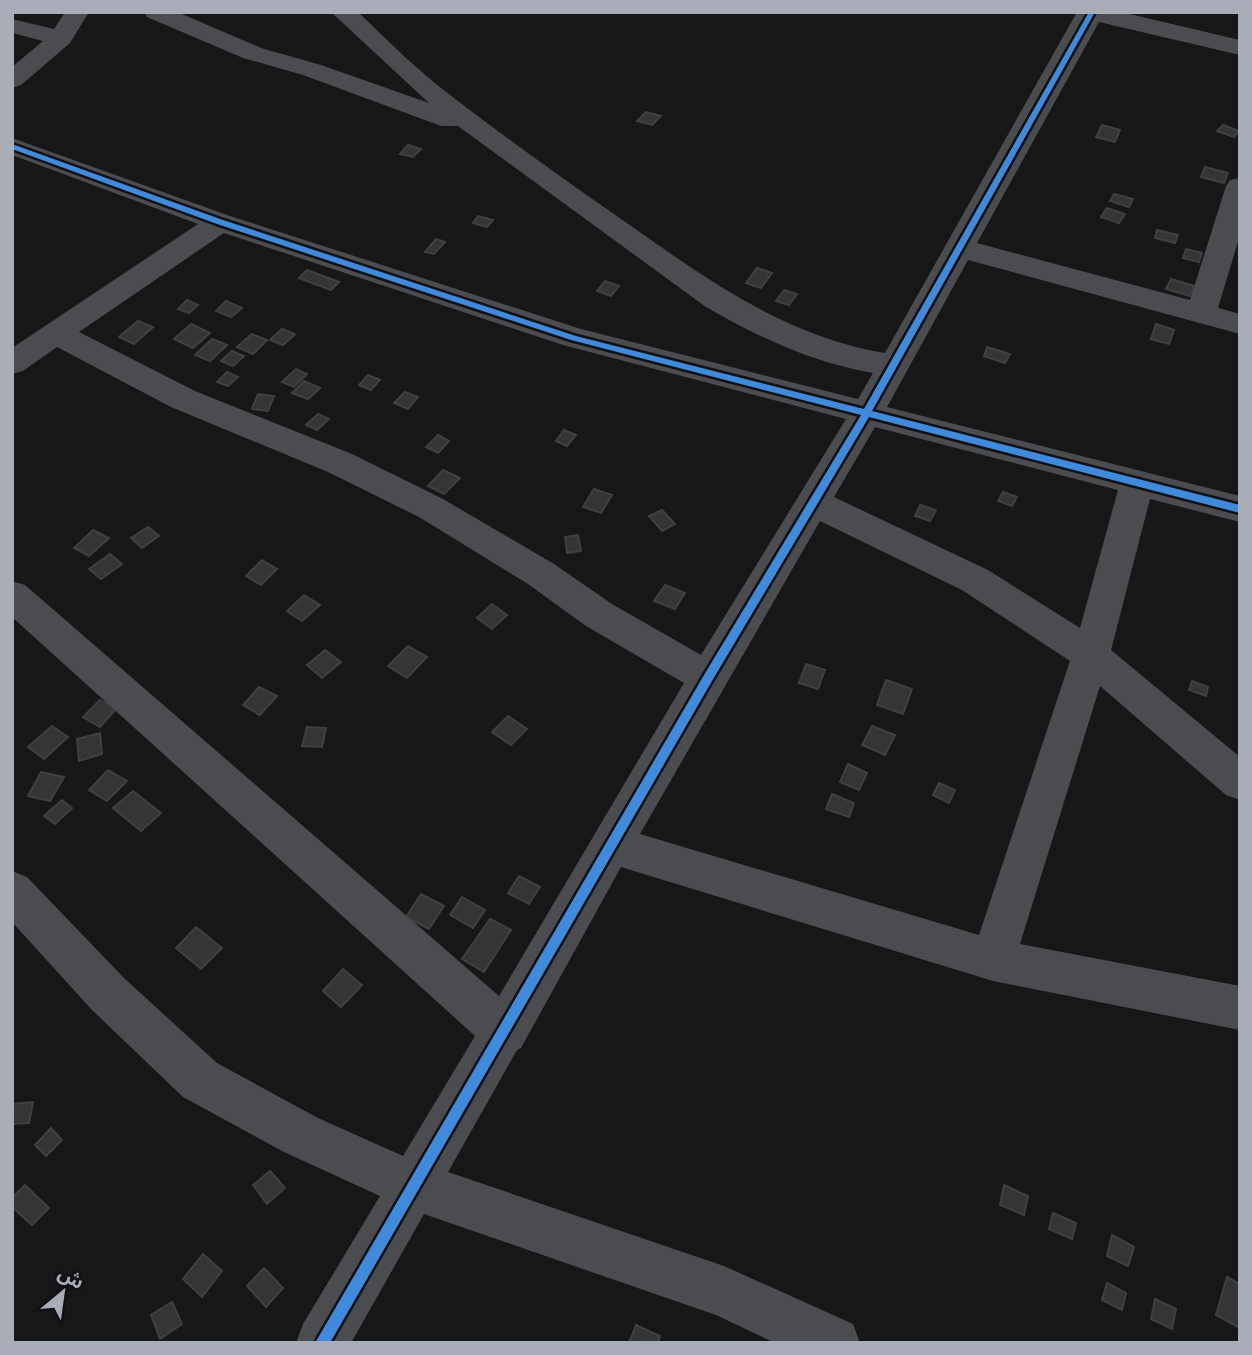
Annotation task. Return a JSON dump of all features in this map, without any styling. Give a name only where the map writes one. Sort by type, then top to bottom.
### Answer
[{"type":"street","points":[[12,80],[61,38],[77,12]]},
{"type":"street","points":[[156,12],[253,53],[313,70],[487,134]]},
{"type":"street","points":[[343,12],[425,88],[562,191],[717,300],[752,320],[819,348],[892,365]]},
{"type":"street","points":[[322,1343],[412,1185],[505,1032],[708,678],[866,414],[1091,12],[1240,48]]},
{"type":"street","points":[[12,26],[61,38]]},
{"type":"street","points":[[12,146],[220,222],[574,338],[1240,509]]},
{"type":"street","points":[[1201,314],[1240,187]]},
{"type":"street","points":[[12,363],[220,222]]},
{"type":"street","points":[[960,248],[1240,324]]},
{"type":"street","points":[[55,333],[183,399],[340,464],[431,508],[541,574],[599,615],[708,678]]},
{"type":"street","points":[[993,960],[1091,656],[1138,484]]},
{"type":"street","points":[[813,502],[975,580],[1091,656],[1240,782]]},
{"type":"street","points":[[12,595],[505,1032]]},
{"type":"street","points":[[612,845],[993,960],[1240,1008]]},
{"type":"street","points":[[12,891],[108,994],[200,1080],[301,1135],[412,1185],[724,1292],[834,1343]]},
{"type":"building","points":[[646,112],[661,116],[652,125],[637,121]]},
{"type":"building","points":[[1102,125],[1120,130],[1115,142],[1096,137]]},
{"type":"building","points":[[1223,125],[1239,131],[1234,137],[1217,131]]},
{"type":"building","points":[[408,145],[421,149],[413,157],[400,154]]},
{"type":"building","points":[[1205,167],[1228,173],[1224,183],[1201,177]]},
{"type":"building","points":[[1114,194],[1133,199],[1129,207],[1110,201]]},
{"type":"building","points":[[1107,208],[1125,214],[1119,223],[1101,217]]},
{"type":"building","points":[[478,216],[493,220],[487,227],[473,223]]},
{"type":"building","points":[[1157,230],[1178,235],[1175,243],[1155,238]]},
{"type":"building","points":[[436,239],[445,242],[434,254],[425,252]]},
{"type":"building","points":[[1186,249],[1202,253],[1199,262],[1183,258]]},
{"type":"building","points":[[757,268],[772,273],[761,288],[746,283]]},
{"type":"building","points":[[307,270],[339,282],[331,290],[299,278]]},
{"type":"building","points":[[1171,279],[1194,286],[1190,296],[1166,289]]},
{"type":"building","points":[[605,281],[619,286],[611,296],[597,291]]},
{"type":"building","points":[[784,290],[797,294],[789,305],[776,301]]},
{"type":"building","points":[[187,300],[198,305],[189,313],[178,309]]},
{"type":"building","points":[[226,301],[242,308],[231,317],[216,311]]},
{"type":"building","points":[[138,321],[153,327],[134,344],[119,337]]},
{"type":"building","points":[[191,324],[210,333],[193,348],[174,339]]},
{"type":"building","points":[[1156,324],[1174,330],[1169,344],[1151,339]]},
{"type":"building","points":[[282,329],[295,334],[283,345],[270,340]]},
{"type":"building","points":[[252,334],[267,340],[253,354],[237,347]]},
{"type":"building","points":[[212,339],[227,345],[210,361],[195,355]]},
{"type":"building","points":[[987,347],[1010,354],[1005,363],[984,356]]},
{"type":"building","points":[[232,351],[244,356],[233,366],[221,361]]},
{"type":"building","points":[[296,369],[307,374],[294,387],[282,382]]},
{"type":"building","points":[[227,372],[238,377],[228,386],[217,382]]},
{"type":"building","points":[[368,375],[380,380],[371,390],[359,385]]},
{"type":"building","points":[[304,381],[320,388],[308,399],[292,393]]},
{"type":"building","points":[[405,392],[418,397],[408,409],[394,403]]},
{"type":"building","points":[[258,394],[274,396],[268,411],[252,409]]},
{"type":"building","points":[[318,414],[329,419],[317,430],[306,425]]},
{"type":"building","points":[[564,430],[576,435],[567,446],[556,441]]},
{"type":"building","points":[[438,435],[449,441],[438,453],[426,447]]},
{"type":"building","points":[[443,470],[460,478],[444,494],[428,486]]},
{"type":"building","points":[[594,489],[612,495],[601,513],[583,507]]},
{"type":"building","points":[[1003,492],[1017,497],[1012,506],[998,501]]},
{"type":"building","points":[[920,505],[936,510],[930,521],[915,516]]},
{"type":"building","points":[[662,510],[675,524],[662,531],[649,516]]},
{"type":"building","points":[[148,527],[159,536],[142,548],[131,538]]},
{"type":"building","points":[[93,530],[109,538],[89,556],[74,548]]},
{"type":"building","points":[[578,535],[581,551],[567,553],[565,537]]},
{"type":"building","points":[[110,554],[122,564],[101,579],[89,569]]},
{"type":"building","points":[[262,560],[277,569],[261,585],[246,576]]},
{"type":"building","points":[[665,585],[685,593],[675,609],[654,601]]},
{"type":"building","points":[[304,595],[320,605],[302,621],[287,611]]},
{"type":"building","points":[[492,604],[507,615],[492,629],[477,618]]},
{"type":"building","points":[[408,646],[427,657],[407,678],[388,666]]},
{"type":"building","points":[[325,650],[341,662],[322,678],[307,665]]},
{"type":"building","points":[[806,664],[825,670],[818,689],[799,683]]},
{"type":"building","points":[[886,680],[912,689],[903,714],[877,705]]},
{"type":"building","points":[[1192,681],[1208,687],[1206,696],[1189,690]]},
{"type":"building","points":[[259,687],[277,696],[260,715],[243,705]]},
{"type":"building","points":[[100,700],[116,709],[100,727],[83,717]]},
{"type":"building","points":[[508,716],[527,729],[511,745],[492,732]]},
{"type":"building","points":[[52,726],[68,737],[44,759],[28,747]]},
{"type":"building","points":[[872,726],[895,735],[885,755],[862,745]]},
{"type":"building","points":[[307,727],[326,728],[322,747],[302,746]]},
{"type":"building","points":[[100,733],[102,754],[79,761],[77,739]]},
{"type":"building","points":[[848,764],[867,773],[859,790],[840,782]]},
{"type":"building","points":[[108,770],[127,781],[107,801],[89,790]]},
{"type":"building","points":[[41,772],[64,777],[50,801],[28,796]]},
{"type":"building","points":[[939,783],[955,790],[949,803],[933,795]]},
{"type":"building","points":[[133,791],[161,813],[141,831],[113,808]]},
{"type":"building","points":[[832,794],[854,803],[849,817],[826,809]]},
{"type":"building","points":[[62,800],[72,808],[55,824],[44,816]]},
{"type":"building","points":[[519,876],[540,887],[529,904],[508,893]]},
{"type":"building","points":[[421,894],[444,906],[429,929],[406,917]]},
{"type":"building","points":[[462,897],[485,910],[473,928],[450,915]]},
{"type":"building","points":[[490,919],[511,930],[484,972],[462,959]]},
{"type":"building","points":[[196,927],[222,948],[201,969],[176,948]]},
{"type":"building","points":[[343,969],[362,985],[341,1007],[323,991]]},
{"type":"building","points":[[33,1102],[29,1123],[12,1124],[12,1104]]},
{"type":"building","points":[[51,1128],[62,1140],[46,1156],[35,1145]]},
{"type":"building","points":[[270,1171],[285,1188],[267,1204],[253,1185]]},
{"type":"building","points":[[25,1185],[49,1208],[32,1225],[12,1207],[12,1198]]},
{"type":"building","points":[[1004,1185],[1028,1196],[1024,1215],[1000,1205]]},
{"type":"building","points":[[1053,1213],[1076,1223],[1072,1239],[1049,1229]]},
{"type":"building","points":[[1112,1235],[1134,1247],[1128,1266],[1107,1256]]},
{"type":"building","points":[[203,1254],[222,1271],[202,1297],[183,1279]]},
{"type":"building","points":[[264,1268],[283,1288],[266,1307],[247,1286]]},
{"type":"building","points":[[1227,1277],[1240,1284],[1240,1328],[1216,1315]]},
{"type":"building","points":[[1107,1283],[1126,1293],[1122,1310],[1102,1300]]},
{"type":"building","points":[[1155,1299],[1176,1309],[1172,1329],[1151,1319]]},
{"type":"building","points":[[172,1302],[182,1324],[160,1339],[151,1315]]},
{"type":"building","points":[[636,1325],[660,1336],[658,1343],[629,1343]]},
{"type":"cycle path","points":[[322,1343],[708,678],[866,414],[1092,12]]},
{"type":"cycle path","points":[[12,146],[220,222],[574,338],[1240,509]]}]
